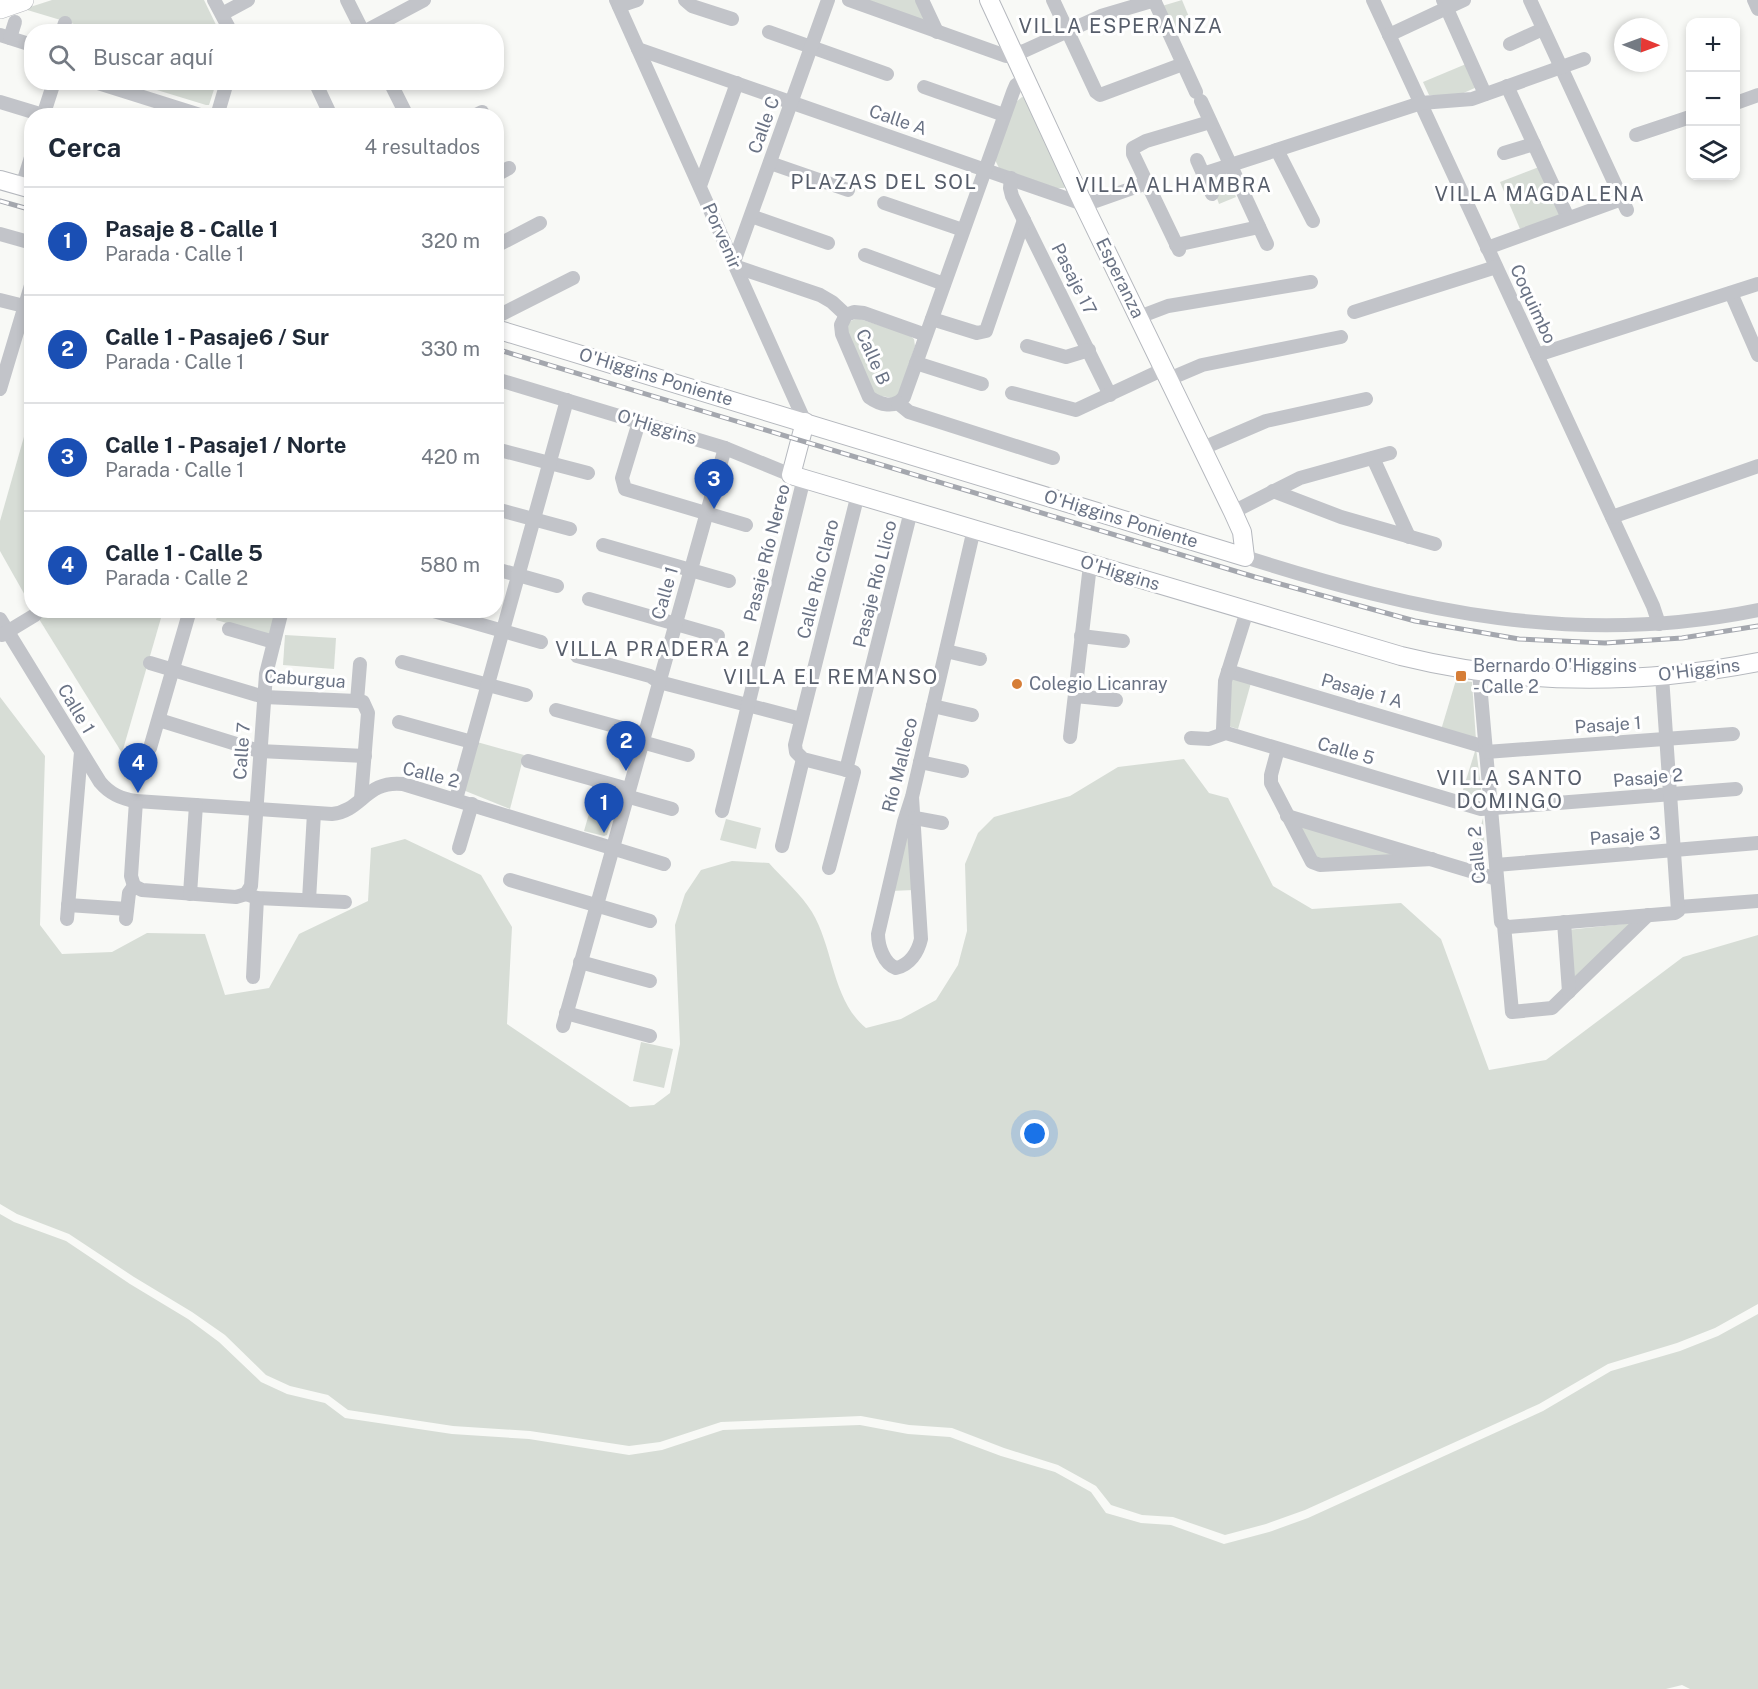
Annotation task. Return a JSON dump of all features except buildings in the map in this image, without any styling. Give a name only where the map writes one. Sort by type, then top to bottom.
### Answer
[{"type":"main road","points":[[7,15],[23,0]]},
{"type":"street","points":[[214,0],[227,24]]},
{"type":"street","points":[[222,14],[249,0]]},
{"type":"street","points":[[347,0],[360,24]]},
{"type":"street","points":[[379,24],[424,0]]},
{"type":"street","points":[[618,3],[637,0]]},
{"type":"street","points":[[685,0],[692,6],[732,19]]},
{"type":"street","name":"Calle C","points":[[735,264],[828,0]]},
{"type":"street","points":[[849,0],[1006,56],[1110,13],[1154,0],[1267,244]]},
{"type":"street","points":[[922,0],[937,32]]},
{"type":"street","name":"Esperanza","points":[[989,0],[1083,203],[1233,512],[1242,532],[1245,557]]},
{"type":"street","points":[[1053,0],[1096,92],[1100,95],[1106,95],[1183,64]]},
{"type":"street","name":"Coquimbo","points":[[1373,0],[1612,517],[1659,624]]},
{"type":"street","points":[[1389,35],[1445,4],[1464,0]]},
{"type":"street","points":[[1487,248],[1568,218],[1625,205],[1530,0]]},
{"type":"street","points":[[1754,0],[1758,9]]},
{"type":"street","name":"Porvenir","points":[[618,3],[806,422]]},
{"type":"street","points":[[1445,4],[1485,94]]},
{"type":"street","points":[[7,15],[5,36],[24,42]]},
{"type":"street","points":[[1510,44],[1543,29]]},
{"type":"street","points":[[770,32],[887,74]]},
{"type":"street","name":"Calle A","points":[[638,49],[1083,203]]},
{"type":"street","points":[[1203,174],[1421,103],[1464,101],[1584,59]]},
{"type":"street","name":"Calle B","points":[[926,335],[854,312],[846,315],[841,325],[842,334],[867,393],[877,402],[889,405],[898,404],[904,397],[932,319],[1004,115],[1016,85],[1026,79]]},
{"type":"street","points":[[700,186],[737,83]]},
{"type":"street","points":[[1508,86],[1568,218]]},
{"type":"street","points":[[924,87],[1004,115]]},
{"type":"street","points":[[45,108],[51,90]]},
{"type":"street","points":[[120,90],[178,108]]},
{"type":"street","points":[[219,108],[225,90]]},
{"type":"street","points":[[319,90],[327,108]]},
{"type":"street","points":[[397,90],[404,108]]},
{"type":"street","points":[[1740,101],[1758,95]]},
{"type":"street","points":[[0,102],[24,109]]},
{"type":"street","points":[[1636,135],[1686,118]]},
{"type":"street","points":[[1210,122],[1146,141],[1133,148],[1133,154],[1177,247],[1259,227]]},
{"type":"street","points":[[1504,153],[1534,144]]},
{"type":"street","points":[[1277,150],[1313,221]]},
{"type":"street","points":[[1197,160],[1212,194]]},
{"type":"street","points":[[770,163],[848,190]]},
{"type":"street","name":"Pasaje 17","points":[[1011,178],[1010,188],[1024,220],[1110,395]]},
{"type":"street","points":[[0,180],[24,187]]},
{"type":"street","points":[[1083,203],[1096,201],[1147,183]]},
{"type":"street","points":[[885,203],[963,230]]},
{"type":"street","points":[[751,216],[828,243]]},
{"type":"street","points":[[932,319],[977,333],[986,331],[1024,220]]},
{"type":"street","points":[[504,242],[540,223]]},
{"type":"street","points":[[0,234],[24,241]]},
{"type":"street","points":[[865,255],[944,284]]},
{"type":"street","points":[[735,264],[820,294],[846,315]]},
{"type":"street","points":[[1354,312],[1496,267]]},
{"type":"street","points":[[504,313],[573,278]]},
{"type":"street","points":[[1139,317],[1168,306],[1311,282]]},
{"type":"street","points":[[1537,355],[1758,284]]},
{"type":"street","points":[[1731,293],[1758,355]]},
{"type":"street","points":[[0,300],[24,306],[5,357],[0,389]]},
{"type":"street","name":"O'Higgins Poniente","points":[[504,331],[1245,557],[1386,597],[1466,615],[1565,625],[1659,624],[1758,610]]},
{"type":"street","points":[[1012,393],[1073,410],[1166,374],[1341,337]]},
{"type":"street","points":[[1028,346],[1066,357],[1089,350]]},
{"type":"street","points":[[916,363],[982,384]]},
{"type":"street","name":"O'Higgins","points":[[504,381],[725,448],[798,476],[912,511],[1401,656],[1479,672],[1563,678],[1662,676],[1712,671],[1758,662]]},
{"type":"street","points":[[1203,448],[1266,421],[1366,399]]},
{"type":"street","points":[[456,799],[567,400]]},
{"type":"street","points":[[898,404],[909,412],[1053,458]]},
{"type":"street","points":[[639,422],[622,478],[623,486],[630,491],[746,525]]},
{"type":"street","points":[[798,476],[806,422]]},
{"type":"street","name":"Calle 1","points":[[650,1036],[564,1020],[725,448]]},
{"type":"street","points":[[504,451],[588,473]]},
{"type":"street","points":[[1233,512],[1314,473],[1390,453]]},
{"type":"street","points":[[1373,458],[1409,537]]},
{"type":"street","points":[[1612,517],[1758,466]]},
{"type":"street","name":"Pasaje Río Nereo","points":[[722,811],[748,705],[798,476]]},
{"type":"street","points":[[1273,491],[1341,517],[1435,544]]},
{"type":"street","name":"Calle Río Claro","points":[[803,759],[795,748],[801,719],[858,494]]},
{"type":"street","points":[[504,511],[570,529]]},
{"type":"street","name":"Pasaje Río Llico","points":[[830,868],[850,771],[912,511]]},
{"type":"street","name":"Río Malleco","points":[[915,818],[921,939],[918,949],[910,960],[896,968],[887,963],[878,942],[878,934],[974,529]]},
{"type":"street","points":[[603,545],[729,581]]},
{"type":"street","points":[[1070,737],[1090,565]]},
{"type":"street","points":[[504,571],[557,586]]},
{"type":"street","points":[[589,599],[718,636]]},
{"type":"street","points":[[1226,733],[1223,729],[1223,704],[1228,671],[1247,611]]},
{"type":"street","points":[[4,634],[30,618]]},
{"type":"street","points":[[150,748],[188,618]]},
{"type":"street","name":"Calle 7","points":[[253,977],[251,886],[259,751],[267,665],[280,618]]},
{"type":"street","points":[[458,618],[541,642]]},
{"type":"street","name":"Calle 1","points":[[0,619],[4,634],[104,787],[116,795],[136,801]]},
{"type":"street","points":[[229,629],[273,642]]},
{"type":"street","points":[[1081,636],[1122,641]]},
{"type":"street","points":[[946,651],[980,659]]},
{"type":"street","points":[[577,656],[650,676],[659,682],[801,719]]},
{"type":"street","points":[[402,662],[526,695]]},
{"type":"street","name":"Caburgua","points":[[150,663],[264,697],[363,702],[368,710],[361,799]]},
{"type":"street","points":[[357,701],[360,664]]},
{"type":"street","name":"Pasaje 1 A","points":[[1228,671],[1486,749]]},
{"type":"street","name":"Calle 2","points":[[1479,672],[1496,872],[1501,922],[1504,926],[1512,1012],[1552,1008],[1569,992]]},
{"type":"street","points":[[1662,676],[1679,909]]},
{"type":"street","points":[[1075,696],[1116,700]]},
{"type":"street","points":[[933,706],[972,715]]},
{"type":"street","points":[[556,710],[688,755]]},
{"type":"street","points":[[159,720],[259,751],[364,756]]},
{"type":"street","points":[[399,722],[472,742]]},
{"type":"street","name":"Calle 5","points":[[1191,738],[1209,739],[1226,733],[1475,807],[1491,809]]},
{"type":"street","name":"Pasaje 1","points":[[1486,749],[1733,734]]},
{"type":"street","points":[[1278,749],[1271,783],[1310,859],[1315,864],[1432,859]]},
{"type":"street","points":[[67,919],[81,752]]},
{"type":"street","points":[[782,846],[803,759],[850,771]]},
{"type":"street","points":[[528,761],[672,809]]},
{"type":"street","points":[[920,762],[962,771]]},
{"type":"street","name":"Calle 2","points":[[136,801],[314,813],[342,812],[381,785],[395,783],[456,799],[513,819],[664,864]]},
{"type":"street","name":"Pasaje 2","points":[[1491,809],[1736,789]]},
{"type":"street","points":[[912,797],[915,818],[942,823]]},
{"type":"street","points":[[136,801],[131,876],[134,886],[142,890],[345,902]]},
{"type":"street","points":[[459,848],[472,804]]},
{"type":"street","points":[[190,894],[196,805]]},
{"type":"street","points":[[309,900],[314,813]]},
{"type":"street","points":[[1287,816],[1432,859],[1496,872]]},
{"type":"street","name":"Pasaje 3","points":[[1496,872],[1675,850],[1758,843]]},
{"type":"street","points":[[510,880],[650,921]]},
{"type":"street","points":[[68,904],[127,914],[129,893],[134,886]]},
{"type":"street","points":[[1504,926],[1675,913],[1679,909],[1758,901]]},
{"type":"street","points":[[1569,992],[1648,915]]},
{"type":"street","points":[[1563,922],[1569,992]]},
{"type":"street","points":[[580,962],[650,981]]},
{"type":"shaded area","points":[[52,0],[204,0],[216,24],[74,24],[24,9]]},
{"type":"shaded area","points":[[861,0],[919,0],[925,24]]},
{"type":"shaded area","points":[[1182,0],[1194,29],[1176,37],[1162,6]]},
{"type":"shaded area","points":[[1466,64],[1477,87],[1459,95],[1429,95],[1423,82]]},
{"type":"shaded area","points":[[157,90],[214,90],[209,105]]},
{"type":"shaded area","points":[[1022,97],[1026,98],[1066,186],[1064,188],[1056,188],[999,168],[995,160],[1016,102]]},
{"type":"shaded area","points":[[1539,167],[1561,215],[1520,229],[1500,182]]},
{"type":"shaded area","points":[[1216,173],[1225,193],[1234,192],[1236,197],[1219,204],[1209,176]]},
{"type":"shaded area","points":[[857,318],[909,335],[914,339],[915,346],[899,393],[893,398],[875,395],[848,333],[847,323]]},
{"type":"shaded area","points":[[24,437],[24,594],[0,551],[0,521]]},
{"type":"shaded area","points":[[38,618],[161,618],[122,753]]},
{"type":"shaded area","points":[[217,618],[274,618],[269,635],[216,620]]},
{"type":"shaded area","points":[[285,635],[336,638],[334,669],[283,665]]},
{"type":"shaded area","points":[[1231,677],[1251,683],[1238,729],[1228,726]]},
{"type":"shaded area","points":[[1456,680],[1472,682],[1476,740],[1441,730]]},
{"type":"shaded area","points":[[0,697],[45,756],[40,925],[62,954],[112,952],[147,933],[205,934],[225,995],[269,988],[299,934],[368,901],[371,848],[405,839],[481,875],[512,927],[507,1024],[630,1107],[654,1105],[670,1093],[680,1044],[675,925],[685,894],[701,870],[732,861],[769,863],[812,912],[846,1003],[866,1028],[901,1019],[936,1000],[958,965],[967,931],[965,864],[978,833],[994,817],[1070,796],[1118,767],[1184,759],[1209,793],[1228,798],[1273,886],[1312,909],[1401,903],[1441,939],[1489,1070],[1546,1060],[1683,957],[1758,935],[1758,1304],[1715,1328],[1677,1343],[1608,1364],[1539,1404],[1305,1510],[1225,1535],[1173,1517],[1142,1515],[1111,1505],[1096,1486],[1058,1465],[952,1428],[909,1425],[861,1416],[721,1422],[660,1442],[629,1446],[530,1431],[453,1426],[348,1410],[328,1395],[290,1386],[266,1375],[225,1335],[192,1312],[69,1234],[17,1214],[0,1204]]},
{"type":"shaded area","points":[[477,742],[524,755],[510,809],[463,790]]},
{"type":"shaded area","points":[[1476,748],[1482,796],[1476,801],[1461,796]]},
{"type":"shaded area","points":[[590,810],[612,816],[607,835],[584,831]]},
{"type":"shaded area","points":[[1483,818],[1486,872],[1470,867]]},
{"type":"shaded area","points":[[726,819],[761,828],[756,849],[720,840]]},
{"type":"shaded area","points":[[1293,822],[1409,856],[1315,861]]},
{"type":"shaded area","points":[[907,825],[914,890],[891,891]]},
{"type":"shaded area","points":[[1633,923],[1572,984],[1567,930]]},
{"type":"shaded area","points":[[641,1042],[673,1049],[664,1088],[633,1081]]},
{"type":"shaded area","points":[[0,1214],[14,1222],[66,1241],[188,1319],[219,1342],[261,1382],[287,1394],[325,1403],[345,1418],[452,1434],[529,1439],[629,1455],[662,1450],[723,1430],[860,1425],[908,1434],[950,1437],[1001,1456],[1055,1472],[1091,1492],[1106,1513],[1141,1523],[1171,1525],[1224,1544],[1269,1532],[1308,1518],[1543,1411],[1611,1371],[1680,1351],[1718,1336],[1758,1314],[1758,1689],[1690,1689],[1682,1685],[1666,1689],[0,1689]]},
{"type":"railway","points":[[0,201],[24,208]]},
{"type":"railway","points":[[504,351],[1255,577],[1415,621],[1519,639],[1605,643],[1682,638],[1758,626]]},
{"type":"place","name":"Calle 1 - Pasaje1 / Norte","points":[[714,509]]},
{"type":"place","name":"Bernardo O'Higgins - Calle 2","points":[[1461,676]]},
{"type":"place","name":"Colegio Licanray","points":[[1017,684]]},
{"type":"place","name":"Calle 1 - Pasaje6 / Sur","points":[[626,771]]},
{"type":"place","name":"Calle 1 - Calle 5","points":[[138,793]]},
{"type":"place","name":"Pasaje 8 - Calle 1","points":[[604,833]]},
{"type":"district","name":"VILLA ESPERANZA","points":[[1121,26]]},
{"type":"district","name":"PLAZAS DEL SOL","points":[[884,182]]},
{"type":"district","name":"VILLA ALHAMBRA","points":[[1174,185]]},
{"type":"district","name":"VILLA MAGDALENA","points":[[1540,194]]},
{"type":"district","name":"VILLA PRADERA 2","points":[[653,649]]},
{"type":"district","name":"VILLA EL REMANSO","points":[[831,677]]},
{"type":"district","name":"VILLA SANTO DOMINGO","points":[[1510,790]]}]
